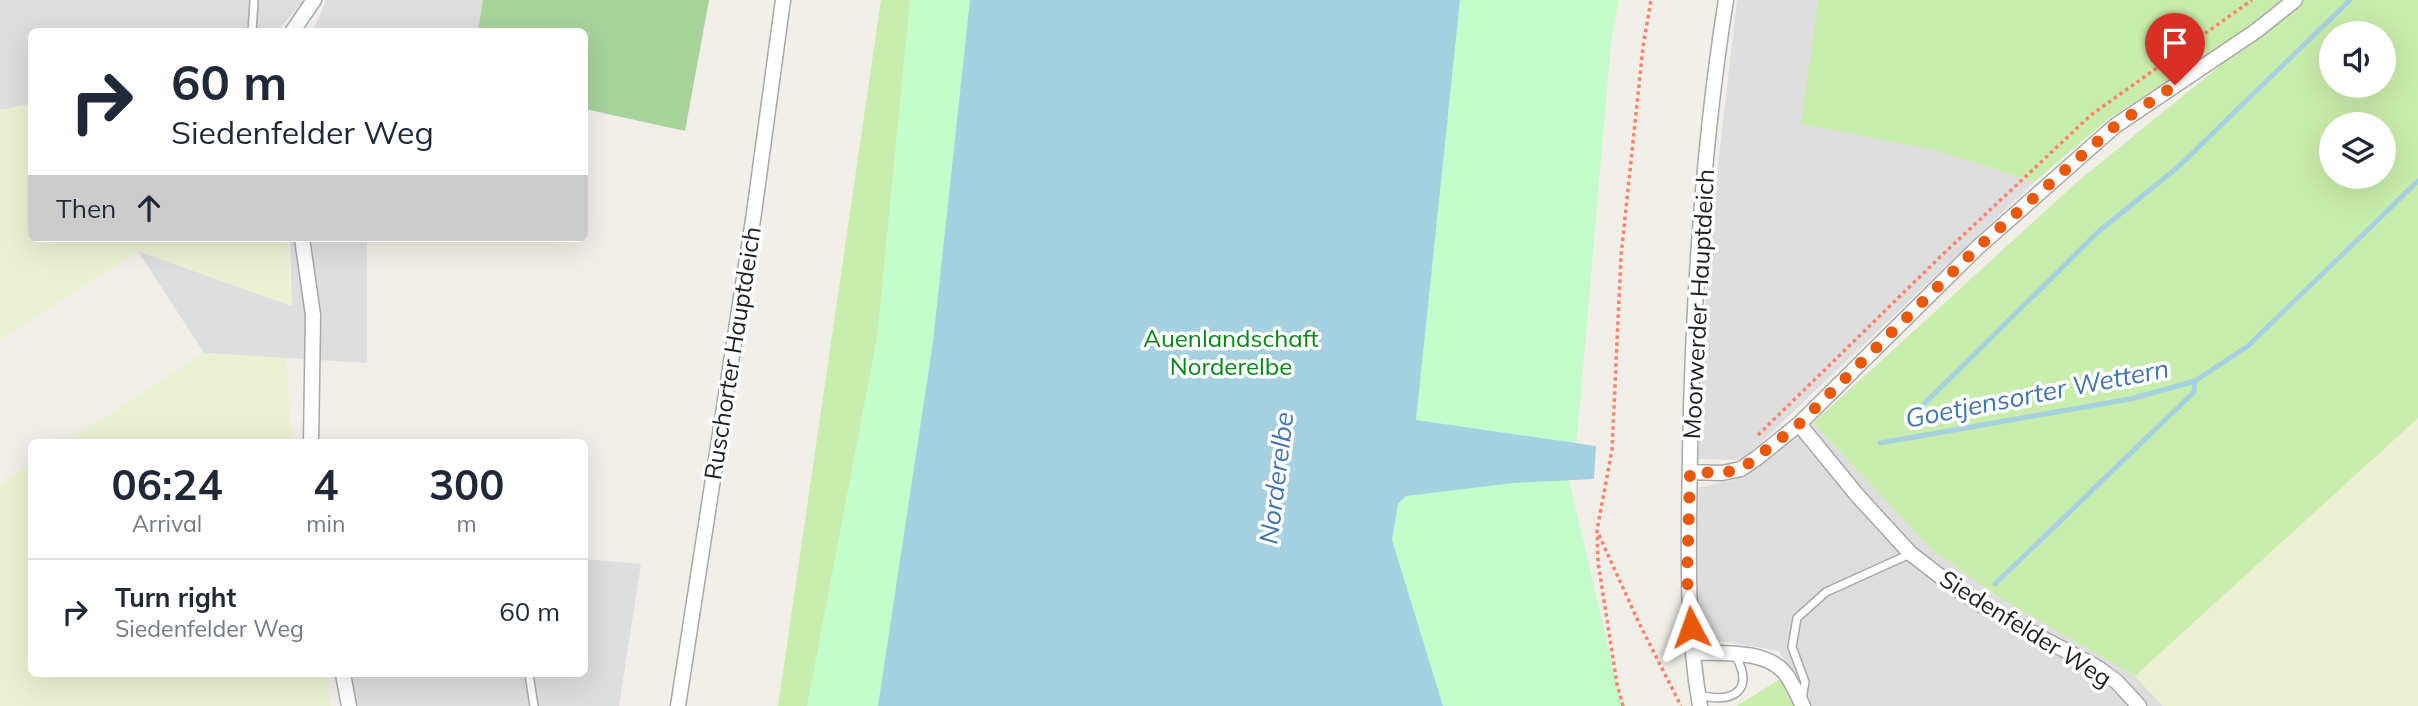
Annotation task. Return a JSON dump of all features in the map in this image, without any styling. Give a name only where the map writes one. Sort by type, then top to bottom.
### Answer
[{"type":"street","points":[[295,28],[314,0]]},
{"type":"street","name":"Ruschorter Hauptdeich","points":[[678,706],[754,213],[783,0]]},
{"type":"street","name":"Moorwerder Hauptdeich","points":[[1700,701],[1687,578],[1696,260],[1714,80],[1726,0]]},
{"type":"street","points":[[1690,472],[1722,473],[1741,469],[1799,424],[1977,248],[2115,126],[2256,31],[2295,0]]},
{"type":"street","points":[[303,242],[313,315],[311,439]]},
{"type":"street","name":"Siedenfelder Weg","points":[[1799,424],[1865,505],[1910,554],[1988,609],[2098,668],[2117,682],[2139,706]]},
{"type":"street","points":[[1693,652],[1735,655],[1771,662],[1784,672],[1803,705]]},
{"type":"street","points":[[344,677],[349,706]]},
{"type":"lane","points":[[252,28],[254,1]]},
{"type":"lane","points":[[1803,705],[1805,682],[1792,648],[1797,618],[1826,592],[1910,554]]},
{"type":"lane","points":[[1700,701],[1729,698],[1738,692],[1744,680],[1742,667],[1735,655]]},
{"type":"lane","points":[[529,677],[534,706]]},
{"type":"path","points":[[1623,706],[1617,684],[1598,562],[1597,530],[1612,450],[1621,256],[1643,47],[1651,0]]},
{"type":"path","points":[[1597,530],[1639,623],[1681,706]]},
{"type":"shaded area","points":[[0,0],[305,0],[280,28],[28,28],[28,105],[0,110]]},
{"type":"shaded area","points":[[326,0],[483,0],[478,28],[314,28]]},
{"type":"shaded area","points":[[1737,0],[1818,0],[1802,124],[1938,151],[2034,182],[1743,460],[1698,459],[1707,261]]},
{"type":"shaded area","points":[[290,242],[367,242],[367,363],[204,353],[138,251],[292,306]]},
{"type":"shaded area","points":[[1813,423],[1932,550],[1998,597],[2135,676],[2163,706],[1810,706],[1779,651],[1715,640],[1697,620],[1697,488],[1734,480],[1772,457]]},
{"type":"shaded area","points":[[588,559],[641,564],[619,706],[355,706],[351,677],[588,677]]},
{"type":"green space","points":[[483,0],[709,0],[685,131],[588,110],[588,28],[478,28]]},
{"type":"green space","points":[[881,0],[970,0],[878,706],[778,706]]},
{"type":"green space","name":"Auenlandschaft Norderelbe","points":[[910,0],[1619,0],[1611,43],[1577,438],[1569,480],[1617,684],[1625,706],[807,706],[877,337]]},
{"type":"green space","points":[[1818,0],[2284,0],[2254,24],[2107,120],[2034,182],[1938,151],[1801,124]]},
{"type":"green space","points":[[2301,0],[2418,0],[2418,418],[2135,676],[1998,597],[1932,550],[1813,423],[2077,182]]},
{"type":"green space","points":[[28,105],[28,242],[286,242],[292,306],[138,251],[0,340],[0,110]]},
{"type":"green space","points":[[204,353],[286,358],[292,439],[70,439]]},
{"type":"green space","points":[[2418,418],[2418,706],[2163,706],[2135,676]]},
{"type":"green space","points":[[28,466],[28,677],[326,677],[331,706],[0,706],[0,484]]},
{"type":"green space","points":[[1780,679],[1796,706],[1737,706]]},
{"type":"water","name":"Auenlandschaft Norderelbe","points":[[970,0],[1460,0],[1416,420],[1596,446],[1594,479],[1513,483],[1406,496],[1398,504],[1392,540],[1443,706],[878,706],[933,342]]},
{"type":"waterway","points":[[1911,417],[2098,232],[2178,167],[2350,0]]},
{"type":"waterway","name":"Goetjensorter Wettern","points":[[1880,443],[2130,399],[2195,381],[2248,346],[2418,181]]},
{"type":"waterway","points":[[1995,584],[2194,392],[2195,381]]},
{"type":"route","points":[[1691,627],[1687,578],[1690,472],[1722,473],[1741,469],[1799,424],[1977,248],[2115,126],[2175,85]]},
{"type":"water label","name":"Norderelbe","points":[[1276,478]]}]
